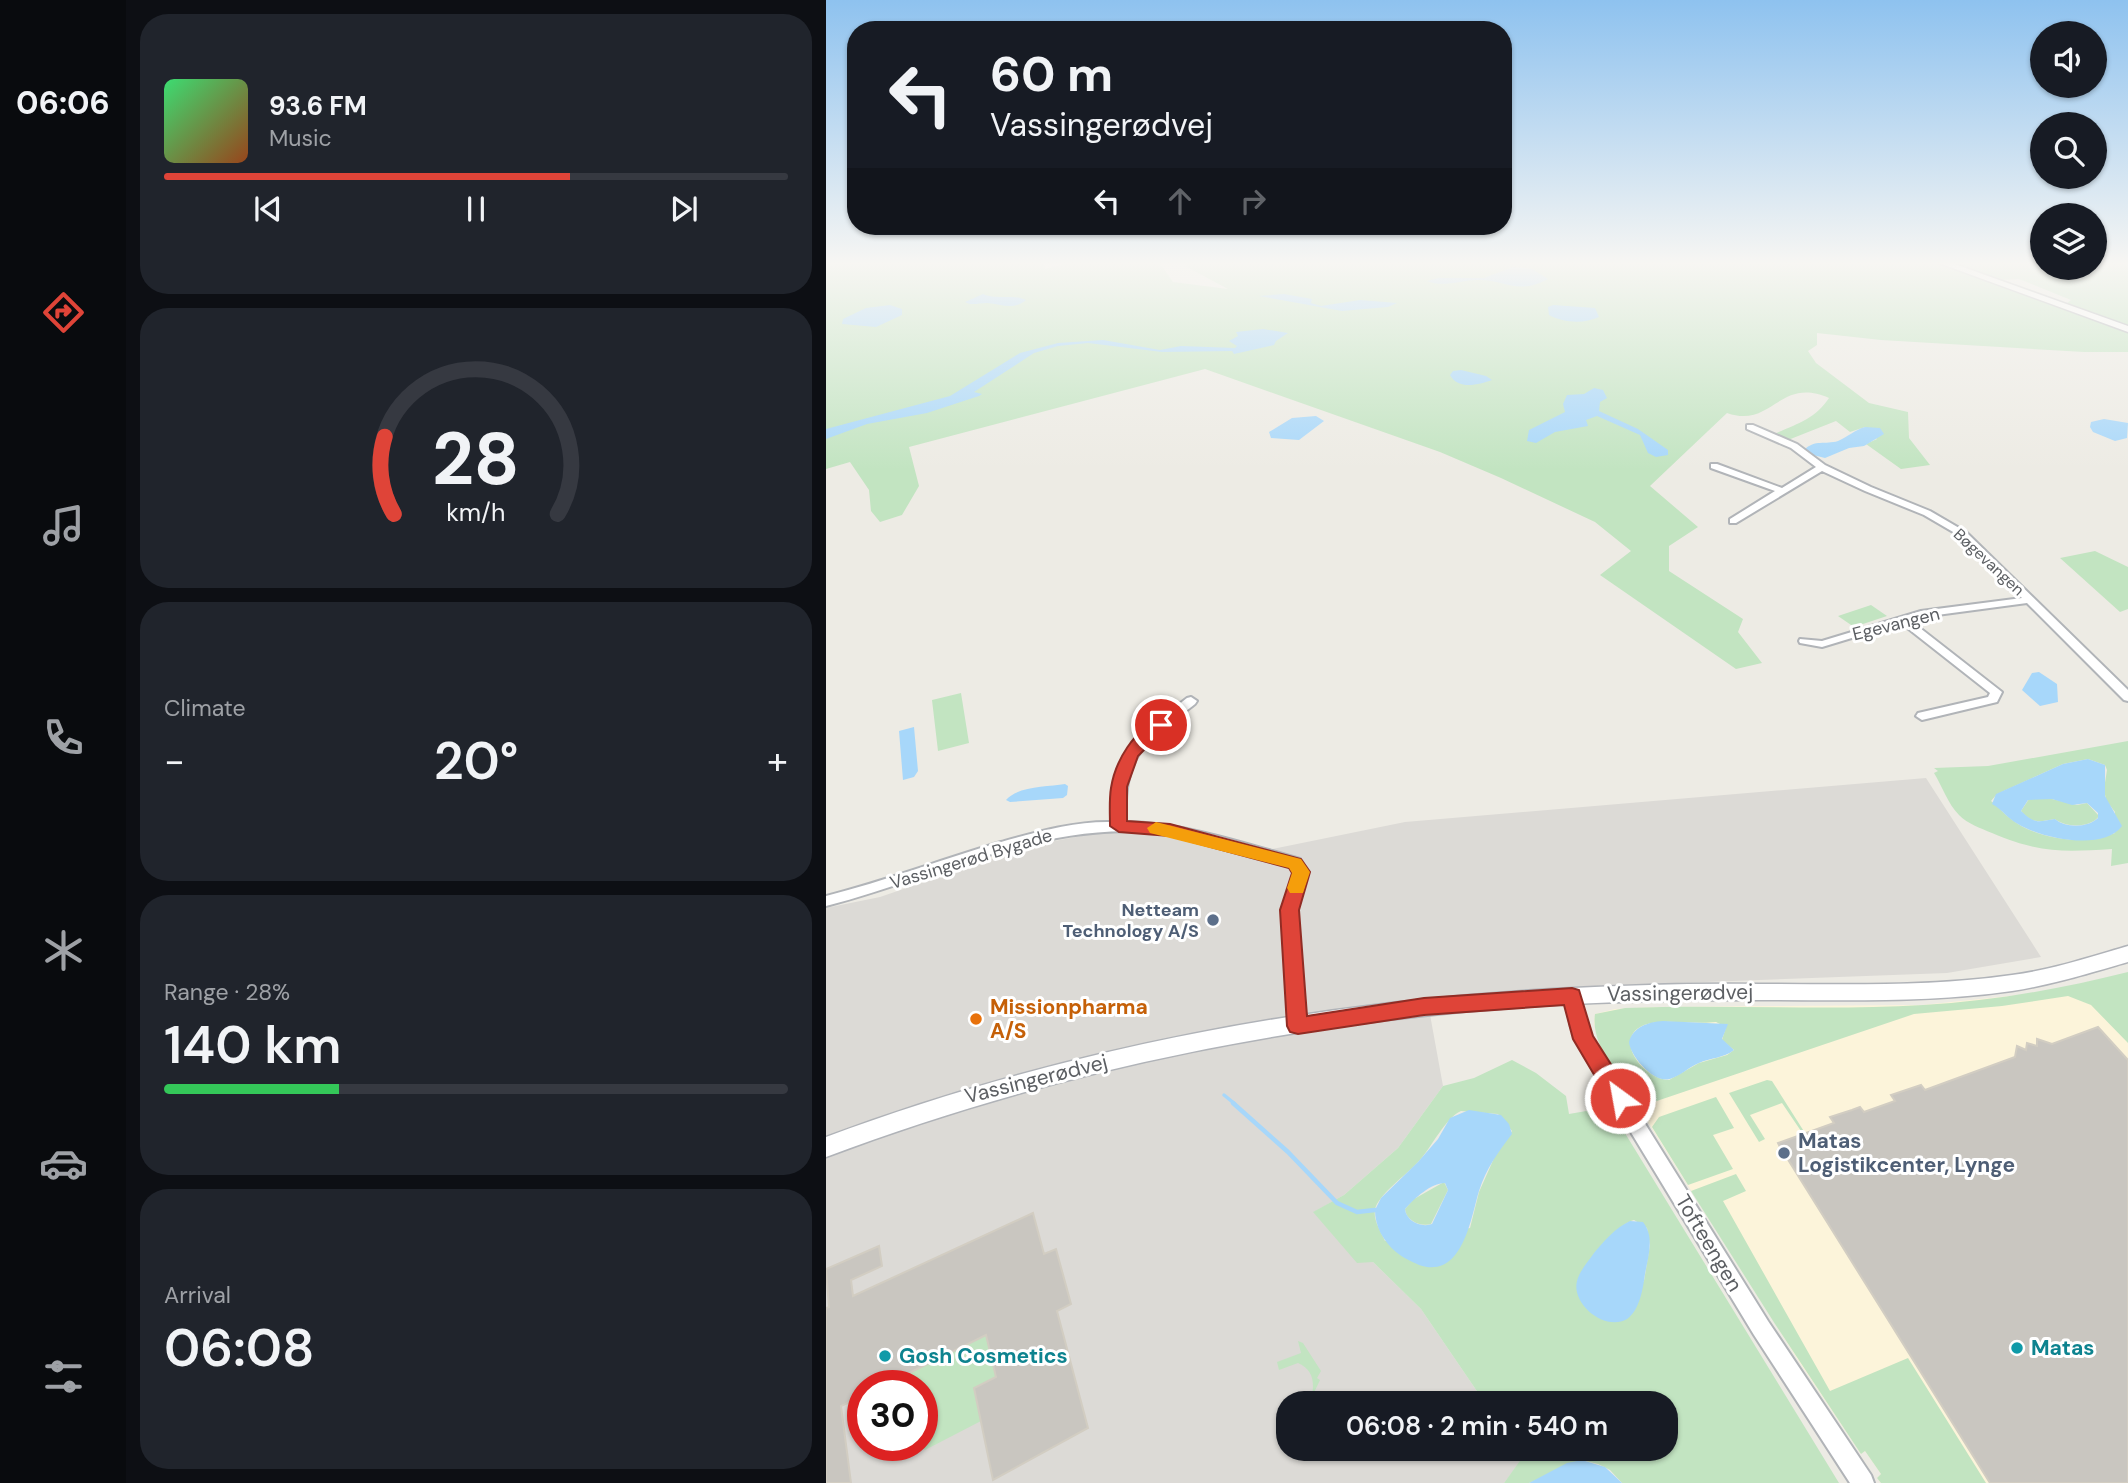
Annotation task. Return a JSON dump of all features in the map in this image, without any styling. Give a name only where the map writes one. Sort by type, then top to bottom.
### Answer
[{"type":"street","name":"Bøgevangen","points":[[1750,427],[1794,446],[1822,467],[1947,524],[1963,534],[2128,697]]},
{"type":"street","points":[[1713,466],[1780,490]]},
{"type":"street","points":[[1733,521],[1780,490],[1822,467]]},
{"type":"street","name":"Egevangen","points":[[1804,641],[1822,644],[1902,619],[2030,600]]},
{"type":"street","points":[[1902,619],[1996,692],[1993,699],[1922,716]]},
{"type":"street","points":[[1119,826],[1119,787],[1130,755],[1138,743],[1191,701]]},
{"type":"street","name":"Vassingerød Bygade","points":[[826,901],[926,874],[1035,837],[1090,828],[1119,826],[1170,830],[1295,863],[1301,872],[1289,910],[1298,1026]]},
{"type":"street","name":"Vassingerødvej","points":[[826,1147],[878,1126],[978,1093],[1047,1075],[1171,1046],[1424,1007],[1572,996],[1969,988],[2016,982],[2128,954]]},
{"type":"street","name":"Tofteengen","points":[[1572,996],[1579,1027],[1590,1050],[1761,1328],[1863,1483]]},
{"type":"shaded area","points":[[1926,778],[2041,957],[1947,973],[1567,987],[1427,998],[1443,1086],[1398,1148],[1344,1195],[1314,1212],[1373,1262],[1421,1309],[1477,1391],[1276,1391],[1276,1461],[1521,1461],[1504,1483],[826,1483],[826,908],[880,897],[1033,845],[1098,833],[1146,834],[1268,850],[1405,822]]},
{"type":"shaded area","points":[[2128,973],[2128,1483],[1881,1483],[1877,1478],[1881,1474],[1865,1451],[1861,1454],[1798,1360],[1607,1057],[1598,1039],[1595,1014],[1615,1009],[1655,1007],[1922,1005],[2038,993]]},
{"type":"green space","points":[[826,331],[2128,332],[2128,352],[2084,352],[1881,340],[1817,333],[1817,345],[1808,351],[1816,363],[1869,403],[1908,412],[1909,438],[1930,465],[1901,469],[1866,444],[1877,439],[1865,427],[1850,432],[1836,421],[1788,440],[1774,434],[1812,416],[1829,398],[1812,393],[1798,393],[1755,414],[1742,416],[1727,413],[1650,486],[1698,527],[1669,546],[1669,571],[1743,619],[1738,632],[1762,663],[1736,669],[1600,575],[1631,551],[1595,522],[1440,452],[1205,369],[909,447],[919,486],[902,515],[880,522],[871,511],[869,490],[850,462],[826,469]]},
{"type":"green space","points":[[2095,551],[2128,567],[2128,609],[2120,612],[2060,558]]},
{"type":"green space","points":[[1871,605],[1887,616],[1854,627],[1838,616]]},
{"type":"green space","points":[[961,693],[969,743],[938,751],[932,700]]},
{"type":"green space","points":[[2128,741],[2128,863],[2111,866],[2112,849],[2064,851],[2037,848],[2009,840],[1966,821],[1952,806],[1934,773],[1938,771],[1934,768],[1988,766]],"holes":[[[2088,759],[2105,765],[2107,770],[2104,789],[2106,800],[2115,812],[2115,833],[2103,837],[2062,839],[2034,832],[2011,819],[1991,801],[1997,794],[2063,764]]]},
{"type":"green space","points":[[2029,799],[2052,799],[2077,805],[2087,803],[2099,816],[2084,825],[2065,824],[2055,819],[2033,820],[2021,811]]},
{"type":"green space","points":[[2128,972],[2128,1043],[2091,1005],[2068,996],[2002,1006],[1914,1014],[1642,1106],[1638,1106],[1609,1062],[1597,1038],[1595,1026],[1595,1014],[1625,1008],[1923,1005],[2052,989]],"holes":[[[1716,1022],[1726,1027],[1722,1040],[1734,1050],[1727,1055],[1699,1063],[1669,1080],[1650,1073],[1635,1058],[1631,1049],[1635,1031],[1651,1023]]]},
{"type":"green space","points":[[1512,1060],[1536,1073],[1566,1096],[1569,1114],[1609,1107],[1839,1483],[1622,1483],[1610,1470],[1586,1461],[1678,1461],[1678,1391],[1477,1391],[1421,1309],[1373,1262],[1357,1263],[1313,1212],[1344,1195],[1398,1148],[1443,1086],[1474,1078]],"holes":[[[1461,1111],[1498,1114],[1512,1131],[1495,1156],[1479,1192],[1470,1228],[1385,1241],[1375,1218],[1377,1204],[1419,1161],[1444,1126]],[[1634,1220],[1647,1228],[1650,1245],[1644,1281],[1611,1321],[1596,1315],[1582,1297],[1577,1282],[1586,1265],[1601,1246],[1626,1223]]]},
{"type":"green space","points":[[1767,1080],[1772,1081],[1805,1133],[1803,1134],[1782,1103],[1750,1115],[1765,1139],[1759,1142],[1729,1093]]},
{"type":"green space","points":[[1716,1097],[1734,1128],[1713,1135],[1733,1169],[1688,1185],[1652,1127],[1659,1117]]},
{"type":"green space","points":[[1736,1174],[1746,1191],[1723,1201],[1830,1391],[1908,1358],[1986,1483],[1881,1483],[1877,1478],[1881,1474],[1865,1451],[1861,1454],[1691,1191]]},
{"type":"green space","points":[[1444,1182],[1448,1190],[1431,1224],[1419,1224],[1411,1220],[1405,1209],[1414,1199]]},
{"type":"green space","points":[[986,1335],[996,1377],[981,1421],[938,1443],[938,1370],[916,1370]]},
{"type":"green space","points":[[1298,1341],[1303,1343],[1321,1371],[1315,1391],[1312,1391],[1310,1374],[1298,1363],[1279,1370],[1277,1362],[1301,1353]]},
{"type":"green space","points":[[1520,1461],[1580,1461],[1529,1483],[1504,1483]]},
{"type":"water","points":[[1236,332],[1288,333],[1274,345],[1234,354],[1232,351],[1162,352],[1088,343],[1058,346],[1034,353],[974,392],[982,394],[979,396],[927,413],[867,424],[826,439],[826,429],[950,396],[1020,353],[1058,343],[1103,340],[1160,350],[1181,346],[1235,348],[1237,346],[1229,341],[1238,336]]},
{"type":"water","points":[[1461,370],[1492,380],[1475,385],[1458,383],[1450,375],[1453,371]]},
{"type":"water","points":[[1594,388],[1603,390],[1607,398],[1600,402],[1599,411],[1638,429],[1668,450],[1668,455],[1656,457],[1648,453],[1640,435],[1597,416],[1586,420],[1588,426],[1555,432],[1536,443],[1527,441],[1529,430],[1565,412],[1563,404],[1567,395],[1584,394]]},
{"type":"water","points":[[1316,416],[1324,421],[1299,440],[1271,438],[1269,432],[1292,418]]},
{"type":"water","points":[[2104,419],[2128,423],[2127,438],[2115,441],[2093,432],[2091,422]]},
{"type":"water","points":[[1865,427],[1880,428],[1884,434],[1864,446],[1849,448],[1825,458],[1804,450],[1816,443],[1838,441]]},
{"type":"water","points":[[2039,672],[2057,684],[2058,702],[2040,706],[2022,690],[2032,673]]},
{"type":"water","points":[[914,727],[918,771],[914,777],[903,780],[899,731]]},
{"type":"water","points":[[2088,759],[2105,765],[2105,796],[2122,826],[2113,834],[2101,839],[2087,840],[2056,838],[2018,824],[1992,804],[1996,794],[2063,764]],"holes":[[[2052,799],[2072,805],[2087,803],[2098,813],[2098,818],[2088,824],[2070,825],[2055,819],[2036,821],[2021,811],[2028,800]]]},
{"type":"water","points":[[1065,784],[1068,786],[1067,795],[1063,798],[1010,802],[1006,800],[1025,790]]},
{"type":"water","points":[[1663,1021],[1728,1024],[1722,1039],[1734,1050],[1699,1063],[1670,1079],[1657,1077],[1638,1061],[1629,1042],[1642,1026]]},
{"type":"water","points":[[1469,1110],[1501,1115],[1509,1124],[1512,1134],[1485,1175],[1468,1230],[1455,1255],[1446,1263],[1434,1267],[1419,1265],[1399,1254],[1387,1243],[1378,1227],[1375,1210],[1381,1198],[1438,1139],[1450,1118]],"holes":[[[1445,1183],[1448,1190],[1432,1224],[1419,1224],[1408,1217],[1405,1209],[1423,1192]]]},
{"type":"water","points":[[1630,1221],[1643,1222],[1649,1234],[1650,1247],[1643,1286],[1638,1304],[1631,1315],[1618,1322],[1609,1322],[1584,1307],[1579,1298],[1577,1281],[1594,1253],[1615,1231]]},
{"type":"water","points":[[1585,1461],[1605,1467],[1622,1483],[1529,1483],[1567,1463]]},
{"type":"building","name":"Matas","points":[[2098,1027],[2128,1060],[2128,1483],[1990,1483],[1787,1158],[1784,1159],[1778,1150],[1781,1149],[1778,1143],[1834,1123],[1830,1117],[1860,1107],[1864,1112],[1895,1101],[1891,1095],[1921,1085],[1925,1090],[2015,1057],[2017,1046],[2026,1050],[2027,1043],[2037,1046],[2037,1039],[2052,1044]]},
{"type":"building","name":"Gosh Cosmetics","points":[[1033,1213],[1044,1254],[1056,1249],[1071,1304],[1057,1311],[1088,1428],[993,1480],[974,1388],[996,1377],[986,1335],[915,1370],[847,1370],[847,1403],[841,1406],[851,1483],[826,1483],[826,1308],[829,1307],[826,1269],[879,1246],[882,1266],[851,1280],[853,1296]]},
{"type":"waterway","points":[[1224,1095],[1235,1104]]},
{"type":"waterway","points":[[1233,1103],[1288,1152],[1337,1203],[1357,1212],[1375,1210]]},
{"type":"slow traffic","points":[[1156,828],[1295,863],[1301,872],[1296,888]]},
{"type":"place","name":"Netteam Technology A/S","points":[[1213,920]]},
{"type":"place","name":"Missionpharma A/S","points":[[976,1019]]},
{"type":"place","name":"Matas Logistikcenter, Lynge","points":[[1784,1153]]},
{"type":"place","name":"Matas","points":[[2017,1348]]},
{"type":"place","name":"Gosh Cosmetics","points":[[885,1356]]},
{"type":"route","points":[[1161,725],[1138,743],[1125,766],[1119,787],[1119,826],[1170,830],[1295,863],[1301,872],[1289,910],[1298,1026],[1478,1001],[1572,996],[1584,1039],[1620,1098]]}]
